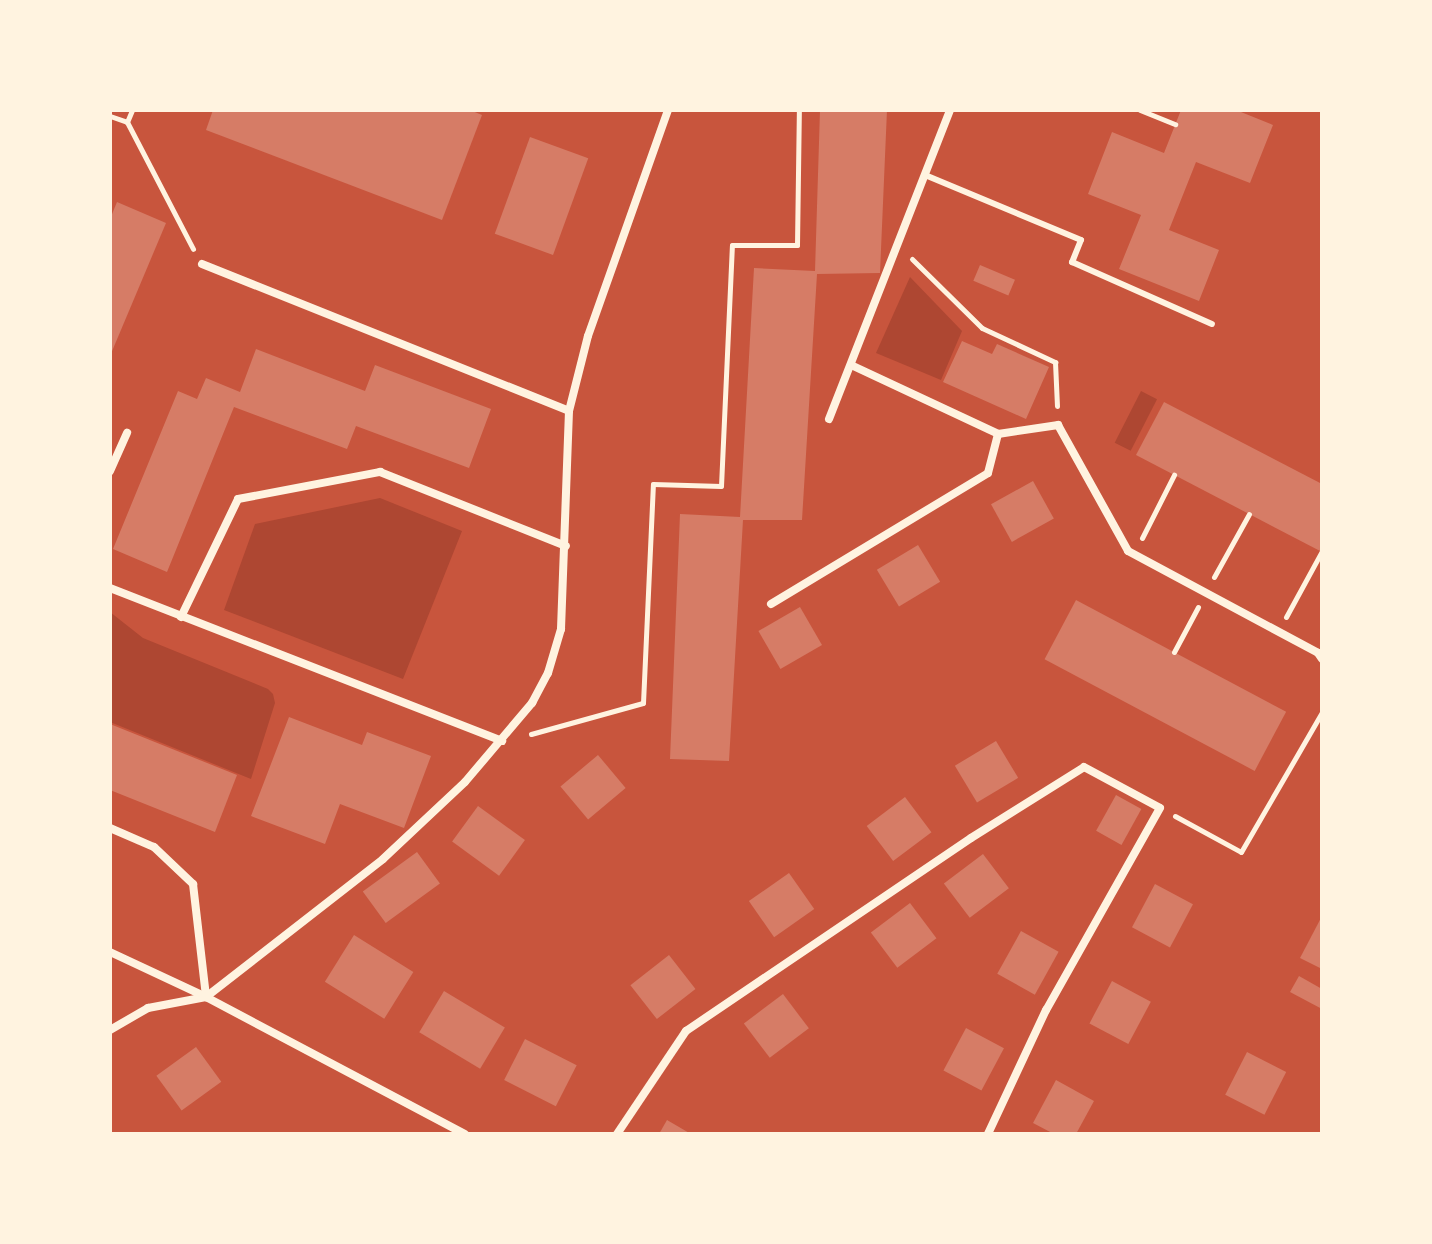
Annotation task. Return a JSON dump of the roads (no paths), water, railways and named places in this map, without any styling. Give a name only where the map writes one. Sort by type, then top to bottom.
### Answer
[{"type":"street","points":[[110,1030],[148,1008],[206,997],[383,859],[439,808],[502,741],[532,703],[548,673],[561,629],[569,411],[588,336],[668,110]]},
{"type":"street","points":[[829,419],[950,110]]},
{"type":"street","points":[[202,264],[569,411]]},
{"type":"street","points":[[851,365],[998,434],[1058,425],[1128,551],[1318,653],[1322,659]]},
{"type":"street","points":[[110,471],[127,433]]},
{"type":"street","points":[[771,604],[988,473],[998,434]]},
{"type":"street","points":[[181,617],[238,499],[380,472],[566,546]]},
{"type":"street","points":[[110,588],[502,741]]},
{"type":"street","points":[[617,1134],[686,1031],[971,838],[1084,767],[1160,808],[1046,1010],[988,1134]]},
{"type":"street","points":[[110,828],[154,847],[193,884],[206,997]]},
{"type":"street","points":[[110,952],[206,997],[465,1134]]},
{"type":"lane","points":[[925,175],[1081,240],[1072,262],[1212,324]]}]
